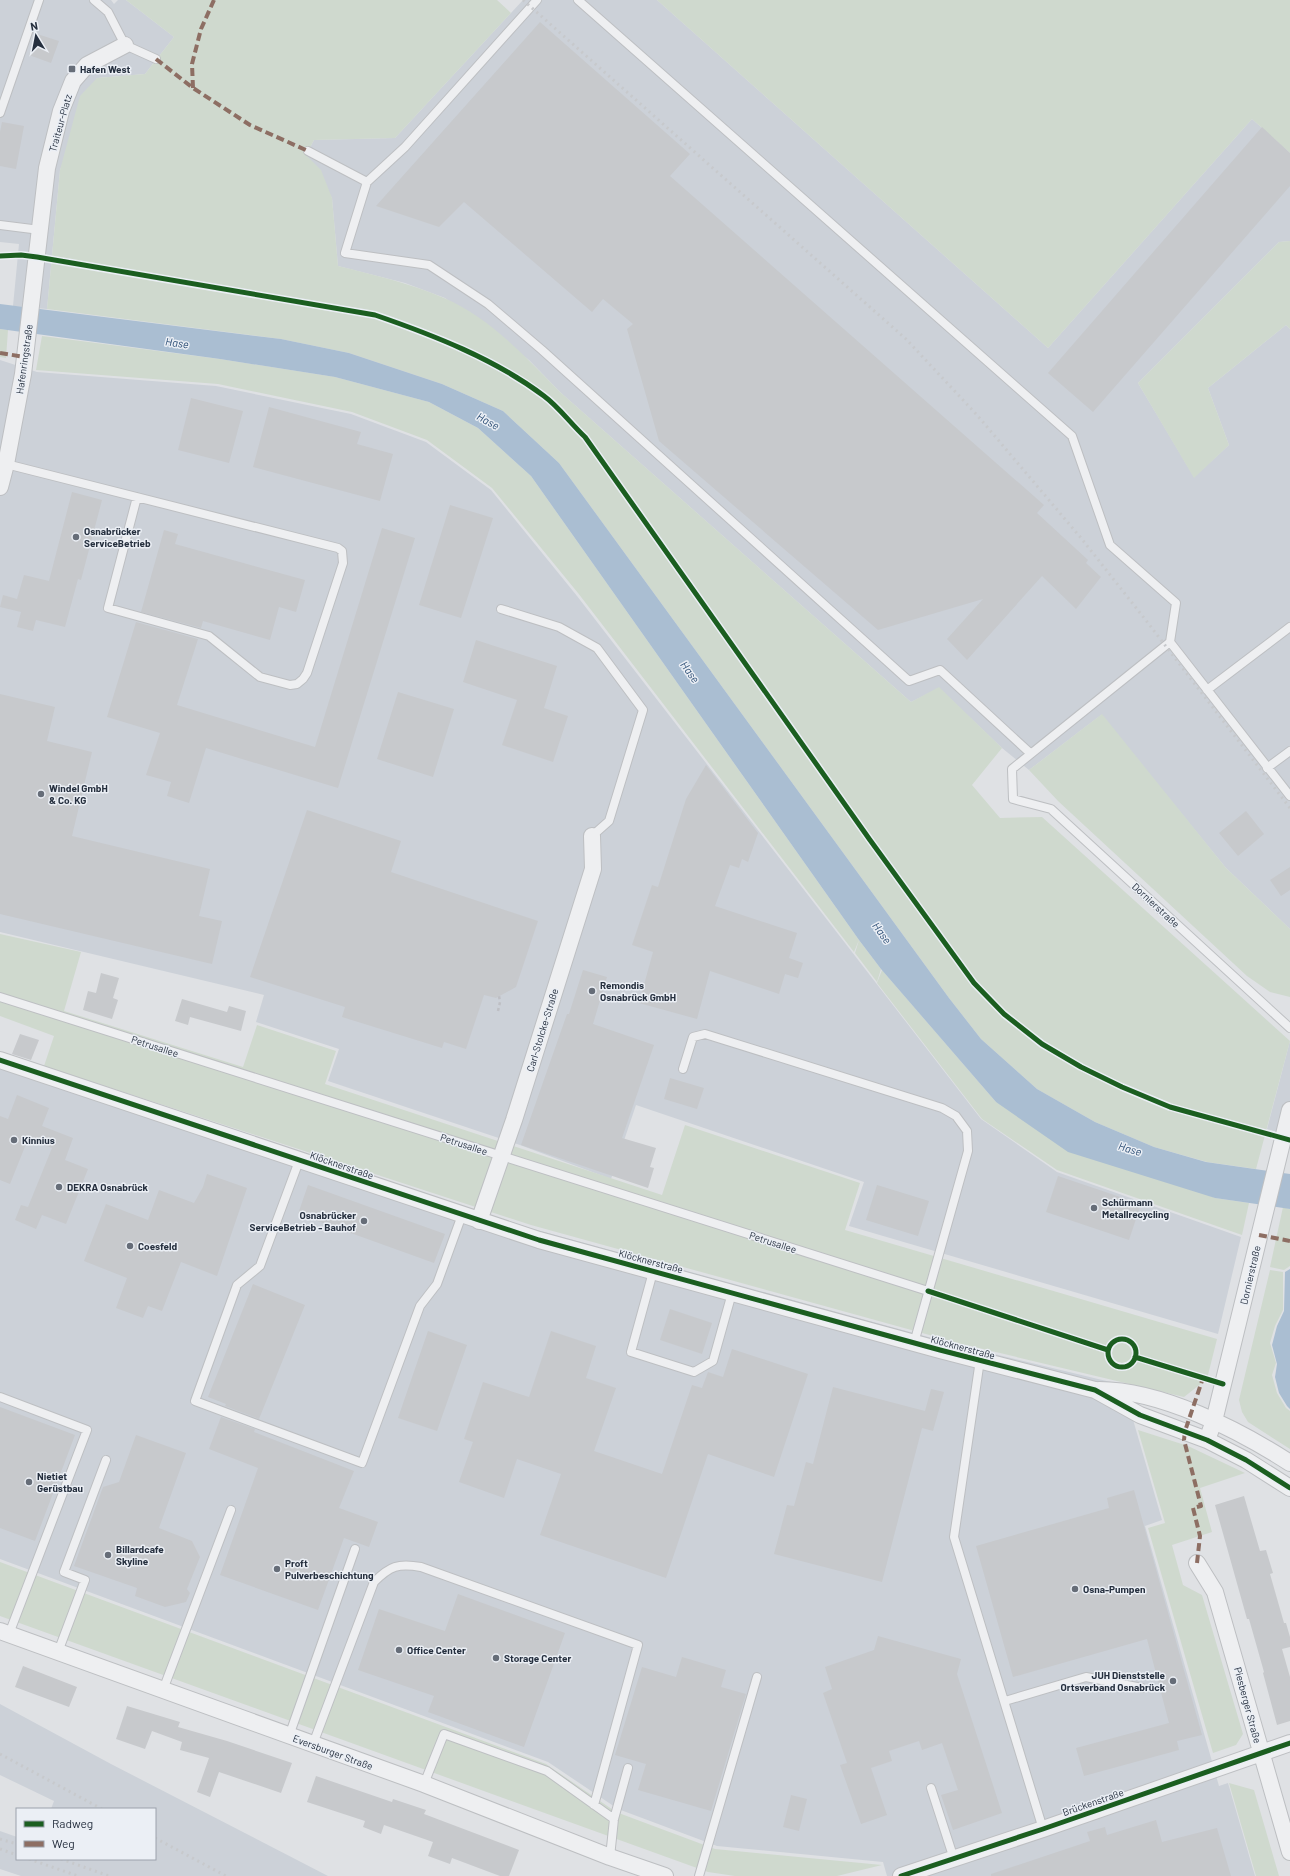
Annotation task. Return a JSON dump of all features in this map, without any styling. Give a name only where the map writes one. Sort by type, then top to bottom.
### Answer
[{"type":"street","name":"Traiteur-Platz","points":[[40,230],[47,168],[61,111],[73,81],[87,65],[125,45]]},
{"type":"street","name":"Hafenringstraße","points":[[0,487],[6,464],[26,350],[40,230]]},
{"type":"street","name":"Carl-Stolcke-Straße","points":[[479,1221],[502,1156],[593,869],[592,836]]},
{"type":"street","name":"Klöcknerstraße","points":[[0,1060],[539,1240],[914,1343],[1095,1390],[1140,1415],[1207,1440],[1246,1460],[1290,1488]]},
{"type":"street","name":"Dornierstraße","points":[[1207,1440],[1214,1421],[1290,1110]]},
{"type":"street","name":"Klöcknerstraße","points":[[1095,1390],[1118,1390],[1154,1400],[1214,1421],[1258,1443],[1290,1463]]},
{"type":"street","name":"Piesberger Straße","points":[[1198,1563],[1215,1592],[1290,1852]]},
{"type":"street","name":"Eversburger Straße","points":[[5,1633],[424,1784],[610,1857],[665,1876]]},
{"type":"street","name":"Brückenstraße","points":[[901,1876],[1043,1829],[1290,1743]]},
{"type":"lane","points":[[0,113],[39,0]]},
{"type":"lane","points":[[94,0],[108,12],[125,45],[156,59]]},
{"type":"lane","points":[[537,0],[405,147],[367,182],[345,252],[429,265],[488,304],[542,350],[909,680],[940,670],[1030,753],[1170,642],[1176,603],[1110,545],[1072,436],[578,0]]},
{"type":"lane","points":[[308,151],[367,182]]},
{"type":"lane","points":[[0,225],[40,230]]},
{"type":"lane","points":[[6,464],[137,497],[338,548],[342,551],[343,563],[307,673],[303,680],[297,684],[290,685],[260,677],[209,636],[108,608],[137,497]]},
{"type":"lane","points":[[501,609],[559,627],[597,648],[643,710],[609,821],[592,836]]},
{"type":"lane","points":[[1207,690],[1290,627]]},
{"type":"lane","points":[[1170,642],[1290,796]]},
{"type":"lane","points":[[1267,768],[1290,751]]},
{"type":"lane","name":"Dornierstraße","points":[[1030,753],[1012,769],[1013,799],[1051,809],[1290,1028]]},
{"type":"lane","name":"Petrusallee","points":[[0,997],[928,1291]]},
{"type":"lane","points":[[683,1069],[694,1037],[705,1034],[942,1108],[956,1116],[967,1131],[968,1151],[952,1200],[914,1343]]},
{"type":"lane","points":[[299,1161],[260,1266],[237,1285],[195,1401],[362,1463],[420,1306],[437,1284],[462,1215]]},
{"type":"lane","points":[[653,1272],[631,1352],[694,1372],[713,1361],[732,1293]]},
{"type":"lane","points":[[980,1360],[954,1537],[1043,1829]]},
{"type":"lane","points":[[0,1397],[87,1430],[5,1633]]},
{"type":"lane","points":[[58,1652],[85,1580],[64,1572],[106,1460]]},
{"type":"lane","points":[[163,1690],[231,1510]]},
{"type":"lane","points":[[289,1736],[355,1549]]},
{"type":"lane","points":[[313,1744],[374,1582],[386,1570],[404,1564],[421,1567],[638,1645],[594,1805]]},
{"type":"lane","points":[[699,1876],[757,1678]]},
{"type":"lane","points":[[1005,1701],[1086,1678],[1142,1688]]},
{"type":"lane","points":[[424,1784],[444,1734],[547,1771],[614,1819]]},
{"type":"lane","points":[[610,1857],[614,1819],[628,1768]]},
{"type":"lane","points":[[931,1788],[954,1859]]},
{"type":"path","points":[[498,1011],[500,1002],[499,996]]},
{"type":"shaded area","points":[[0,0],[111,0],[114,4],[118,0],[126,0],[174,37],[145,74],[97,78],[60,170],[47,309],[13,306],[19,244],[0,242]]},
{"type":"shaded area","points":[[126,0],[497,0],[511,13],[395,138],[314,140],[306,155],[321,170],[332,198],[338,266],[392,280],[444,298],[461,306],[492,327],[534,365],[560,392],[911,702],[939,687],[1002,748],[972,785],[1000,818],[1042,817],[1290,1041],[1256,1169],[1207,1162],[1154,1147],[1095,1122],[1037,1089],[981,1039],[949,998],[559,463],[503,411],[442,384],[349,353],[281,339],[47,309],[60,170],[80,96],[97,78],[145,74],[174,37]]},
{"type":"shaded area","points":[[523,0],[657,0],[1048,348],[1252,119],[1290,153],[1290,241],[1279,242],[1138,383],[1194,477],[1229,445],[1208,388],[1286,325],[1290,329],[1290,929],[1226,868],[1101,715],[1029,770],[1002,748],[939,688],[911,702],[560,392],[529,360],[445,298],[405,283],[338,266],[332,198],[306,155],[314,140],[395,138]]},
{"type":"shaded area","points":[[657,0],[1290,0],[1290,153],[1252,119],[1048,348]]},
{"type":"shaded area","points":[[1290,241],[1290,329],[1286,325],[1208,388],[1229,445],[1194,478],[1138,383],[1279,242]]},
{"type":"shaded area","points":[[0,329],[8,330],[6,358],[0,357]]},
{"type":"shaded area","points":[[42,336],[220,359],[335,377],[429,402],[478,428],[531,476],[859,940],[854,952],[578,593],[492,488],[427,440],[352,412],[218,384],[36,370]]},
{"type":"shaded area","points":[[0,360],[37,372],[216,386],[351,414],[426,442],[491,490],[577,596],[981,1119],[1057,1172],[1241,1237],[1218,1334],[849,1226],[864,1182],[636,1105],[611,1179],[520,1145],[328,1081],[339,1049],[256,1022],[264,995],[0,932]]},
{"type":"shaded area","points":[[1102,714],[1226,868],[1290,929],[1290,997],[1270,992],[1247,976],[1058,801],[1029,770]]},
{"type":"shaded area","points":[[0,934],[81,952],[64,1011],[243,1067],[257,1025],[336,1051],[325,1084],[662,1195],[685,1125],[860,1183],[845,1230],[1217,1339],[1207,1379],[1184,1397],[962,1344],[531,1225],[44,1066],[54,1036],[0,1016]]},
{"type":"shaded area","points":[[859,940],[881,969],[877,982],[855,953]]},
{"type":"shaded area","points":[[882,970],[996,1102],[1215,1198],[1249,1203],[1242,1235],[1057,1170],[982,1119],[877,983]]},
{"type":"shaded area","points":[[1290,1041],[1290,1136],[1267,1129]]},
{"type":"shaded area","points":[[0,1052],[43,1068],[530,1228],[961,1346],[1123,1385],[1162,1520],[1145,1526],[1219,1786],[1228,1783],[1255,1876],[887,1876],[883,1862],[717,1846],[618,1809],[548,1762],[0,1559]]},
{"type":"shaded area","points":[[1283,1207],[1290,1209],[1290,1266],[1284,1270],[1270,1267]]},
{"type":"shaded area","points":[[1270,1270],[1283,1272],[1283,1310],[1275,1326],[1270,1343],[1276,1363],[1272,1375],[1277,1393],[1286,1408],[1290,1411],[1290,1449],[1248,1422],[1242,1412],[1239,1400]]},
{"type":"shaded area","points":[[1138,1430],[1188,1446],[1245,1473],[1200,1488],[1212,1532],[1172,1545],[1183,1585],[1202,1595],[1243,1734],[1236,1745],[1213,1753],[1148,1528],[1165,1523]]},
{"type":"shaded area","points":[[0,1562],[546,1764],[616,1812],[715,1849],[882,1865],[837,1876],[735,1876],[708,1872],[0,1616]]},
{"type":"shaded area","points":[[0,1704],[111,1764],[328,1876],[21,1876],[0,1869],[0,1831],[16,1837],[16,1860],[156,1860],[156,1808],[51,1808],[54,1801],[0,1775]]},
{"type":"shaded area","points":[[1229,1783],[1254,1790],[1279,1876],[1256,1876]]},
{"type":"water","name":"Hase","points":[[0,304],[281,339],[349,353],[442,384],[503,411],[559,463],[949,998],[981,1039],[1037,1089],[1095,1122],[1154,1147],[1206,1162],[1290,1174],[1290,1209],[1215,1198],[1068,1152],[996,1102],[881,969],[859,940],[531,476],[478,428],[429,402],[335,377],[220,359],[0,329]]},
{"type":"water","points":[[1290,1269],[1290,1409],[1279,1393],[1275,1377],[1277,1364],[1272,1345],[1277,1326],[1284,1311],[1285,1272]]},
{"type":"building","points":[[540,22],[690,154],[670,176],[1044,505],[1037,513],[1088,560],[1086,563],[1101,577],[1076,609],[1042,576],[967,660],[947,639],[983,599],[878,630],[659,441],[627,329],[633,324],[603,299],[592,312],[464,202],[439,227],[376,206]]},
{"type":"building","points":[[37,34],[59,41],[51,63],[29,55]]},
{"type":"building","points":[[2,122],[24,126],[16,169],[0,166],[0,132]]},
{"type":"building","points":[[1262,127],[1290,153],[1290,186],[1093,412],[1048,373]]},
{"type":"building","points":[[191,398],[243,411],[229,463],[178,450]]},
{"type":"building","points":[[269,407],[361,432],[357,444],[393,454],[380,501],[253,467]]},
{"type":"building","name":"Osnabrücker ServiceBetrieb","points":[[72,492],[102,500],[81,580],[78,579],[65,627],[36,620],[33,631],[17,627],[21,612],[0,607],[3,595],[17,599],[24,575],[49,581]]},
{"type":"building","points":[[450,505],[493,518],[461,618],[419,605]]},
{"type":"building","points":[[382,528],[415,538],[338,788],[206,748],[189,803],[167,796],[171,782],[146,775],[160,733],[107,717],[136,622],[198,639],[177,705],[315,747]]},
{"type":"building","points":[[164,530],[178,534],[175,544],[305,580],[296,612],[279,607],[270,640],[203,621],[201,628],[141,612]]},
{"type":"building","points":[[476,640],[557,666],[544,708],[568,716],[553,762],[502,745],[517,700],[463,682]]},
{"type":"building","points":[[398,692],[454,709],[433,777],[377,759]]},
{"type":"building","name":"Windel GmbH & Co. KG","points":[[0,694],[55,707],[47,741],[92,752],[72,836],[210,869],[199,916],[222,921],[212,964],[0,914]]},
{"type":"building","points":[[706,765],[758,833],[748,862],[742,859],[739,868],[730,865],[715,906],[797,933],[789,958],[803,963],[798,978],[785,974],[779,994],[710,971],[697,1019],[639,1003],[653,952],[632,945],[652,885],[658,887],[686,799]]},
{"type":"building","points":[[307,810],[401,841],[391,872],[538,921],[516,987],[496,998],[484,995],[466,1049],[444,1042],[442,1048],[342,1017],[345,1007],[250,977]]},
{"type":"building","points":[[1246,811],[1264,834],[1238,856],[1219,833]]},
{"type":"building","points":[[1290,867],[1290,890],[1281,896],[1270,880]]},
{"type":"building","points":[[583,970],[607,977],[593,1024],[654,1045],[622,1138],[656,1148],[650,1167],[654,1168],[648,1188],[521,1145],[567,1014],[569,1014]]},
{"type":"building","points":[[101,973],[119,978],[113,998],[118,1000],[112,1019],[83,1010],[88,991],[96,993]]},
{"type":"building","points":[[182,999],[227,1012],[229,1006],[246,1011],[241,1031],[190,1017],[188,1025],[175,1021]]},
{"type":"building","points":[[20,1034],[39,1040],[31,1060],[12,1054]]},
{"type":"building","points":[[670,1078],[704,1088],[697,1109],[664,1099]]},
{"type":"building","points":[[17,1095],[49,1108],[42,1126],[73,1138],[65,1160],[88,1169],[66,1224],[42,1215],[36,1229],[15,1220],[21,1205],[28,1207],[52,1148],[28,1139],[10,1184],[0,1180],[0,1116],[8,1119]]},
{"type":"building","points":[[207,1174],[247,1188],[217,1276],[181,1262],[162,1311],[148,1306],[143,1318],[116,1308],[127,1278],[84,1261],[106,1204],[148,1220],[159,1190],[194,1203],[203,1187]]},
{"type":"building","name":"Schürmann Metallrecycling","points":[[1058,1176],[1141,1204],[1129,1240],[1046,1212]]},
{"type":"building","name":"Osnabrücker ServiceBetrieb - Bauhof","points":[[308,1185],[445,1234],[434,1263],[298,1214]]},
{"type":"building","points":[[877,1185],[929,1201],[918,1236],[866,1220]]},
{"type":"building","points":[[253,1284],[305,1305],[259,1419],[225,1406],[226,1404],[208,1397]]},
{"type":"building","points":[[670,1309],[712,1323],[702,1354],[660,1340]]},
{"type":"building","points":[[428,1331],[467,1345],[437,1431],[398,1418]]},
{"type":"building","points":[[551,1331],[596,1346],[586,1378],[616,1388],[594,1451],[662,1474],[692,1385],[702,1388],[708,1372],[723,1377],[732,1349],[808,1374],[774,1477],[708,1454],[666,1578],[540,1535],[561,1474],[517,1459],[504,1498],[459,1482],[473,1442],[464,1439],[483,1382],[529,1397]]},
{"type":"building","points":[[833,1387],[925,1411],[931,1389],[944,1392],[933,1431],[922,1428],[882,1582],[774,1554],[787,1505],[794,1506],[806,1462],[813,1464]]},
{"type":"building","name":"Nietiet Gerüstbau","points":[[0,1407],[75,1435],[35,1541],[0,1528]]},
{"type":"building","points":[[221,1417],[255,1429],[254,1432],[354,1471],[339,1508],[378,1522],[369,1547],[344,1538],[318,1610],[220,1575],[258,1468],[209,1449]]},
{"type":"building","points":[[136,1435],[186,1453],[159,1528],[192,1541],[200,1557],[187,1589],[190,1593],[186,1602],[165,1607],[135,1596],[137,1588],[74,1566],[103,1487],[119,1482]]},
{"type":"building","name":"Osna-Pumpen","points":[[1134,1490],[1202,1735],[1177,1741],[1179,1750],[1084,1776],[1076,1748],[1169,1723],[1147,1639],[1013,1677],[976,1546],[1109,1508],[1107,1498]]},
{"type":"building","points":[[1244,1496],[1260,1551],[1266,1550],[1273,1573],[1270,1574],[1284,1623],[1286,1623],[1290,1637],[1290,1647],[1282,1649],[1290,1677],[1290,1721],[1277,1725],[1263,1673],[1264,1672],[1249,1619],[1247,1619],[1215,1505]]},
{"type":"building","name":"Storage Center","points":[[458,1594],[565,1633],[524,1747],[428,1712],[434,1696],[358,1670],[379,1609],[445,1631]]},
{"type":"building","points":[[878,1636],[961,1659],[957,1674],[1002,1813],[953,1830],[941,1795],[958,1790],[942,1743],[922,1750],[919,1741],[889,1751],[892,1761],[871,1768],[887,1815],[861,1824],[840,1765],[847,1763],[823,1693],[832,1689],[825,1667],[874,1650]]},
{"type":"building","points":[[682,1657],[726,1670],[721,1687],[746,1694],[711,1811],[638,1790],[646,1764],[615,1755],[642,1667],[676,1677]]},
{"type":"building","points":[[23,1666],[77,1687],[69,1707],[15,1687]]},
{"type":"building","points":[[127,1706],[180,1722],[178,1727],[227,1741],[292,1763],[281,1793],[219,1772],[210,1797],[197,1792],[209,1758],[180,1750],[182,1742],[152,1731],[145,1749],[116,1739]]},
{"type":"building","points":[[316,1776],[392,1802],[393,1799],[426,1810],[424,1814],[519,1850],[509,1876],[500,1876],[452,1858],[450,1864],[428,1856],[433,1842],[384,1825],[381,1834],[363,1827],[365,1821],[307,1802]]},
{"type":"building","points":[[791,1795],[807,1799],[799,1831],[783,1827]]},
{"type":"building","points":[[1156,1820],[1162,1842],[1217,1828],[1231,1876],[991,1876],[991,1874],[1090,1841],[1087,1832],[1105,1827],[1107,1835]]},
{"type":"railway","points":[[523,0],[906,339],[977,415],[1081,538],[1290,808]]},
{"type":"railway","points":[[0,1754],[100,1808]]},
{"type":"railway","points":[[0,1839],[16,1844]]},
{"type":"railway","points":[[156,1839],[226,1876]]},
{"type":"railway","points":[[0,1849],[16,1855]]},
{"type":"railway","points":[[32,1860],[78,1876]]},
{"type":"railway","points":[[64,1860],[109,1876]]},
{"type":"marked path","points":[[193,88],[192,64],[201,29],[214,0]]},
{"type":"marked path","points":[[156,59],[193,88],[250,125],[308,151]]},
{"type":"marked path","points":[[0,353],[25,357]]},
{"type":"marked path","points":[[1259,1235],[1290,1241]]},
{"type":"marked path","points":[[1197,1563],[1200,1536],[1193,1508],[1201,1506],[1184,1440],[1185,1431],[1203,1378]]},
{"type":"cycle path","points":[[0,256],[21,255],[37,257],[375,315],[419,331],[484,359],[544,396],[560,410],[585,437],[870,840],[974,983],[1004,1014],[1042,1044],[1081,1067],[1122,1087],[1170,1107],[1290,1140]]},
{"type":"cycle path","points":[[0,1060],[539,1240],[940,1350],[1095,1390],[1140,1415],[1207,1440],[1246,1460],[1290,1488]]},
{"type":"cycle path","points":[[928,1291],[1108,1350]]},
{"type":"cycle path","points":[[1122,1339],[1132,1343],[1136,1353],[1132,1363],[1122,1367],[1112,1363],[1108,1353],[1112,1343],[1122,1339]]},
{"type":"cycle path","points":[[1135,1357],[1223,1384]]},
{"type":"cycle path","points":[[901,1876],[1043,1829],[1290,1743]]},
{"type":"place","name":"Hafen West","points":[[72,69]]},
{"type":"place","name":"Osnabrücker ServiceBetrieb","points":[[76,537]]},
{"type":"place","name":"Windel GmbH & Co. KG","points":[[41,794]]},
{"type":"place","name":"Remondis Osnabrück GmbH","points":[[592,991]]},
{"type":"place","name":"Kinnius","points":[[14,1140]]},
{"type":"place","name":"DEKRA Osnabrück","points":[[59,1187]]},
{"type":"place","name":"Schürmann Metallrecycling","points":[[1094,1208]]},
{"type":"place","name":"Osnabrücker ServiceBetrieb - Bauhof","points":[[364,1221]]},
{"type":"place","name":"Coesfeld","points":[[130,1246]]},
{"type":"place","name":"Nietiet Gerüstbau","points":[[29,1482]]},
{"type":"place","name":"Billardcafe Skyline","points":[[108,1555]]},
{"type":"place","name":"Proft Pulverbeschichtung","points":[[277,1569]]},
{"type":"place","name":"Osna-Pumpen","points":[[1075,1589]]},
{"type":"place","name":"Office Center","points":[[399,1650]]},
{"type":"place","name":"Storage Center","points":[[496,1658]]},
{"type":"place","name":"JUH Dienststelle Ortsverband Osnabrück","points":[[1173,1681]]}]
